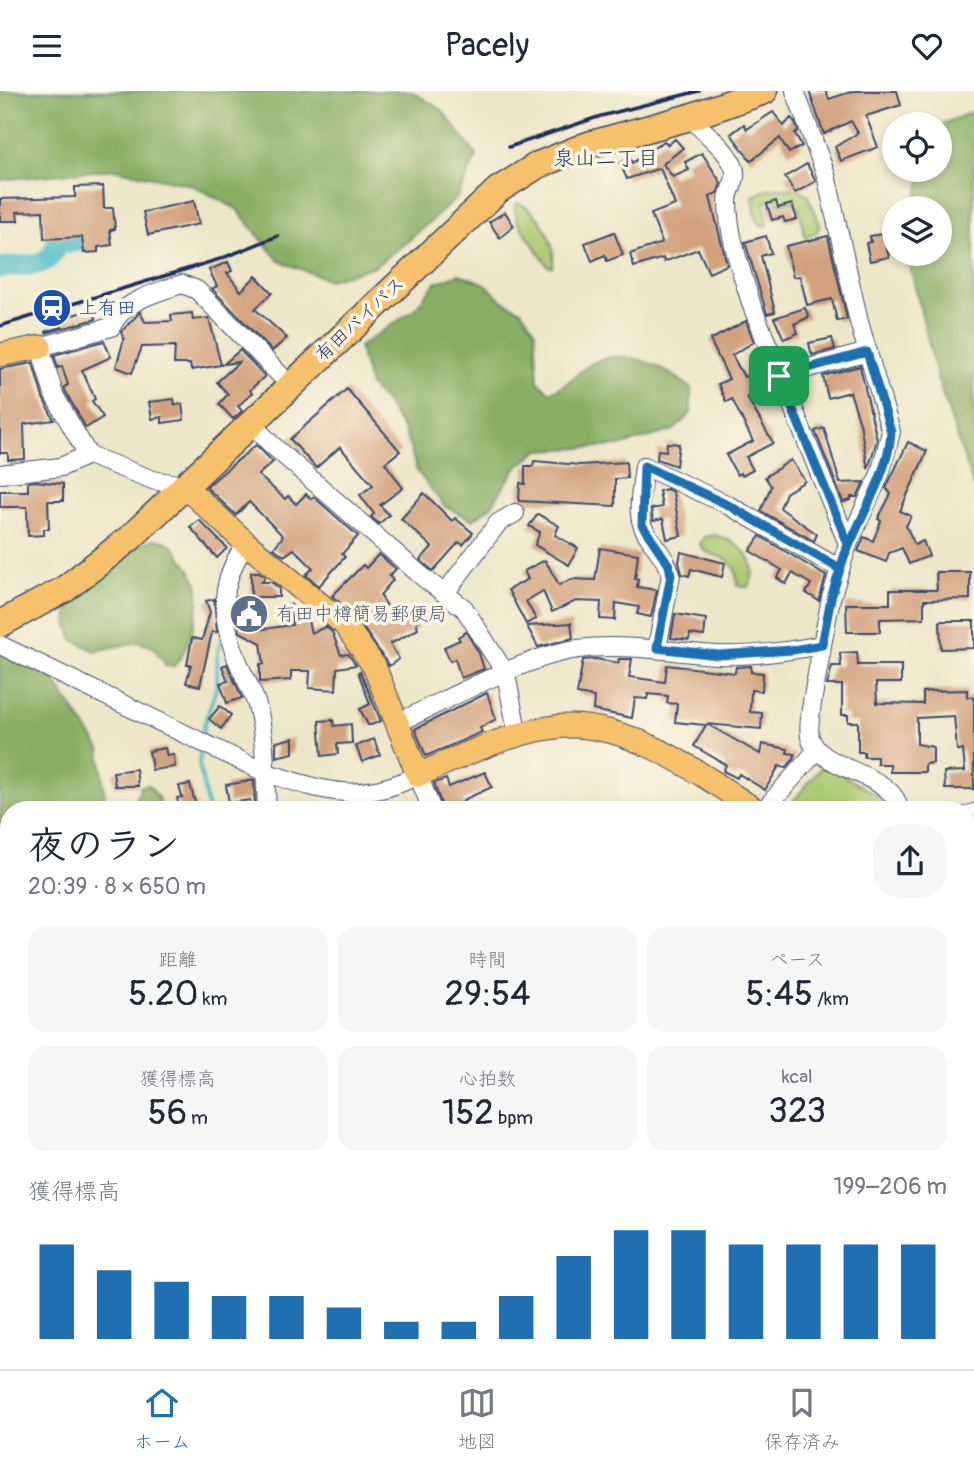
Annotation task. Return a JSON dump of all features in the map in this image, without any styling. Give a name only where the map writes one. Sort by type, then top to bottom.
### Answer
[{"type":"highway","name":"有田バイパス","points":[[0,624],[65,589],[130,538],[183,485],[498,191],[538,165],[588,145],[690,117],[764,91]]},
{"type":"main road","points":[[0,355],[40,347]]},
{"type":"main road","points":[[183,485],[246,543],[345,625],[374,666],[418,775],[518,736],[556,727],[604,729],[682,761],[741,801]]},
{"type":"street","points":[[794,91],[826,175],[867,352],[891,432],[890,442],[840,569],[822,645],[810,736],[817,750],[888,790],[896,801]]},
{"type":"street","points":[[690,117],[721,147],[734,166],[736,180],[728,199],[736,249],[752,306],[848,544]]},
{"type":"street","points":[[183,485],[153,480],[88,455],[54,395],[40,347],[111,327],[116,315],[136,302],[182,283],[197,290],[290,385]]},
{"type":"street","points":[[779,376],[867,352]]},
{"type":"street","points":[[250,422],[271,444],[464,608],[506,674],[518,736]]},
{"type":"street","points":[[0,474],[61,467],[88,455]]},
{"type":"street","points":[[657,648],[671,575],[669,565],[642,525],[644,466],[728,505],[840,569]]},
{"type":"street","points":[[445,593],[498,523],[515,513]]},
{"type":"street","points":[[246,543],[231,565],[224,587],[235,652],[258,709],[266,801]]},
{"type":"street","points":[[0,645],[264,772],[347,795],[395,787],[418,775],[428,801]]},
{"type":"street","points":[[397,723],[506,674],[578,649],[657,648],[718,655],[793,650],[822,645]]},
{"type":"street","points":[[772,801],[817,750]]},
{"type":"green space","points":[[0,91],[411,91],[442,110],[477,156],[457,198],[408,241],[375,266],[329,280],[279,261],[237,209],[192,185],[114,169],[0,180]]},
{"type":"green space","points":[[974,111],[974,488],[938,381],[910,266],[952,266],[952,196],[917,196],[921,182],[952,182],[952,120]]},
{"type":"green space","points":[[768,189],[797,189],[807,194],[820,224],[817,232],[806,238],[796,205],[792,201],[780,205],[775,198],[764,203],[768,225],[761,226],[756,218],[753,196]]},
{"type":"green space","points":[[518,203],[533,213],[546,230],[552,249],[552,267],[548,266],[518,222],[514,207]]},
{"type":"green space","points":[[459,274],[484,283],[503,301],[521,310],[535,330],[538,382],[550,392],[599,360],[627,357],[654,365],[691,388],[691,413],[674,430],[619,446],[539,450],[515,469],[492,505],[473,520],[445,507],[417,471],[405,432],[386,403],[370,386],[359,347],[414,310],[435,283]]},
{"type":"green space","points":[[715,535],[732,542],[746,554],[753,569],[748,587],[738,586],[735,568],[726,559],[704,551],[700,544],[704,537]]},
{"type":"green space","points":[[154,539],[165,541],[175,548],[197,584],[196,616],[189,640],[179,660],[173,667],[167,666],[153,647],[138,642],[95,651],[73,640],[67,622],[70,601],[139,545]]},
{"type":"green space","points":[[0,654],[52,677],[100,749],[105,801],[0,801]]},
{"type":"green space","points":[[824,764],[882,801],[793,801]]},
{"type":"green space","points":[[149,785],[159,801],[135,801],[141,786]]},
{"type":"building","points":[[809,91],[826,91],[829,99],[854,91],[897,91],[901,105],[866,116],[878,147],[841,161],[835,147],[858,133],[851,121],[824,134]]},
{"type":"building","points":[[773,112],[784,126],[791,118],[794,121],[798,131],[795,133],[802,146],[789,153],[780,138],[751,161],[731,134],[744,124],[747,129]]},
{"type":"building","points":[[675,139],[683,148],[663,164],[673,177],[689,170],[685,162],[702,153],[721,183],[718,192],[710,197],[727,265],[709,273],[698,249],[664,262],[663,258],[634,267],[630,254],[662,243],[651,214],[675,205],[660,168],[627,179],[620,163],[630,158],[632,163],[664,141],[668,145]]},
{"type":"building","points":[[807,164],[816,181],[795,193],[785,177]]},
{"type":"building","points":[[103,186],[104,208],[113,208],[115,229],[110,230],[112,245],[98,247],[98,252],[84,253],[82,237],[44,239],[43,211],[17,212],[18,221],[0,221],[0,199],[75,197],[75,187]]},
{"type":"building","points":[[194,201],[199,224],[148,235],[143,212]]},
{"type":"building","points":[[776,201],[778,208],[792,204],[797,219],[785,222],[783,217],[772,220],[767,204]]},
{"type":"building","points":[[505,212],[514,226],[500,238],[489,222]]},
{"type":"building","points":[[614,232],[623,255],[607,261],[605,255],[592,261],[585,243]]},
{"type":"building","points":[[882,234],[882,258],[870,261],[866,243],[871,242],[870,236]]},
{"type":"building","points":[[766,236],[771,253],[761,256],[775,312],[767,314],[745,242]]},
{"type":"building","points":[[828,236],[847,319],[837,321],[832,299],[807,305],[800,276],[793,277],[786,246]]},
{"type":"building","points":[[228,262],[232,271],[227,273],[241,291],[256,276],[272,293],[255,309],[287,338],[272,351],[212,289],[217,286],[209,270]]},
{"type":"building","points":[[805,308],[809,317],[794,324],[798,333],[784,339],[774,318]]},
{"type":"building","points":[[93,309],[96,319],[46,333],[62,327],[59,319]]},
{"type":"building","points":[[140,312],[145,322],[172,321],[171,315],[192,313],[193,320],[209,318],[221,365],[191,370],[190,364],[174,364],[175,346],[142,347],[132,373],[116,367],[124,339],[121,332]]},
{"type":"building","points":[[746,321],[754,342],[732,355],[744,377],[765,368],[772,387],[747,397],[773,443],[746,457],[753,470],[742,476],[740,473],[737,475],[726,455],[753,441],[732,399],[726,402],[718,384],[729,379],[710,340]]},
{"type":"building","points":[[832,338],[835,349],[812,355],[809,343]]},
{"type":"building","points":[[104,341],[111,357],[82,370],[95,399],[92,401],[103,417],[86,428],[65,391],[64,387],[68,385],[62,366],[58,368],[54,355]]},
{"type":"building","points":[[240,350],[265,376],[238,406],[242,411],[233,419],[219,404],[228,394],[217,382],[239,362],[224,364]]},
{"type":"building","points":[[33,363],[43,398],[54,420],[24,424],[25,459],[8,460],[8,453],[0,453],[0,369]]},
{"type":"building","points":[[860,366],[877,440],[868,469],[860,423],[850,392],[828,398],[823,376]]},
{"type":"building","points":[[347,389],[400,451],[385,463],[403,488],[380,505],[389,515],[379,524],[371,517],[374,514],[360,495],[373,485],[340,447],[316,468],[290,439]]},
{"type":"building","points":[[174,399],[175,405],[182,404],[184,420],[162,423],[162,417],[152,419],[149,402]]},
{"type":"building","points":[[824,428],[840,483],[864,482],[857,497],[851,497],[851,500],[843,502],[815,431]]},
{"type":"building","points":[[908,442],[927,451],[900,511],[911,516],[906,526],[915,545],[923,541],[929,556],[909,564],[902,548],[889,553],[886,562],[858,551],[864,537],[873,541],[881,521],[878,519],[891,494],[886,488]]},
{"type":"building","points":[[667,443],[679,444],[676,466],[657,459],[658,450],[666,451]]},
{"type":"building","points":[[256,445],[273,462],[258,475],[285,499],[288,496],[296,504],[306,494],[311,499],[314,497],[358,536],[342,554],[345,557],[319,586],[306,575],[313,568],[294,549],[284,556],[274,548],[283,536],[249,502],[236,515],[206,487]]},
{"type":"building","points":[[791,460],[805,481],[786,493],[780,508],[817,534],[814,541],[761,511],[771,486],[765,477]]},
{"type":"building","points":[[534,461],[580,465],[626,462],[627,478],[615,479],[615,506],[519,501],[520,483],[525,484],[525,466],[533,466]]},
{"type":"building","points":[[28,482],[63,484],[63,501],[48,501],[49,529],[44,529],[44,535],[28,536],[27,507],[0,507],[0,491],[28,491]]},
{"type":"building","points":[[667,489],[673,492],[681,536],[667,539],[663,519],[653,521],[651,509],[662,507],[659,491]]},
{"type":"building","points":[[424,493],[452,521],[455,518],[473,533],[463,545],[459,542],[433,571],[420,560],[432,547],[401,519]]},
{"type":"building","points":[[538,514],[559,526],[555,535],[578,548],[569,565],[535,545],[540,532],[529,526]]},
{"type":"building","points":[[199,520],[227,548],[217,558],[190,527]]},
{"type":"building","points":[[760,536],[826,576],[819,601],[806,593],[811,584],[792,573],[786,584],[777,578],[782,570],[750,551]]},
{"type":"building","points":[[600,548],[638,554],[635,579],[638,579],[637,587],[657,590],[651,617],[637,614],[639,607],[616,603],[615,620],[600,619],[601,602],[576,601],[552,612],[543,591],[526,601],[536,619],[526,624],[508,590],[528,579],[524,571],[545,560],[559,585],[572,579],[595,580]]},
{"type":"building","points":[[681,552],[725,563],[722,577],[691,569],[689,576],[682,574],[679,562]]},
{"type":"building","points":[[379,554],[396,569],[389,576],[393,580],[380,595],[391,612],[414,608],[418,629],[390,644],[399,659],[389,666],[356,617],[332,596],[363,565],[366,568]]},
{"type":"building","points":[[251,572],[259,572],[265,577],[261,582],[271,582],[279,588],[279,597],[251,597]]},
{"type":"building","points":[[936,572],[970,572],[970,599],[924,600],[924,618],[880,619],[880,632],[847,632],[846,604],[890,604],[890,590],[937,590]]},
{"type":"building","points":[[214,599],[217,632],[212,632],[200,686],[186,683],[191,665],[187,665],[192,638],[202,640],[210,612],[206,601]]},
{"type":"building","points":[[291,605],[308,621],[311,633],[326,627],[332,632],[341,655],[348,654],[356,665],[337,668],[336,690],[309,688],[310,671],[291,671],[291,680],[260,682],[260,664],[264,664],[261,643],[240,632],[239,628],[251,607],[265,615],[257,630],[292,625]]},
{"type":"building","points":[[675,614],[706,619],[704,636],[690,634],[689,640],[671,638]]},
{"type":"building","points":[[940,621],[974,621],[974,648],[941,649]]},
{"type":"building","points":[[571,623],[573,638],[538,647],[527,626]]},
{"type":"building","points":[[466,632],[479,653],[484,669],[461,678],[455,659],[450,661],[444,647],[460,640],[458,637]]},
{"type":"building","points":[[857,652],[858,665],[901,665],[901,683],[876,683],[877,703],[923,704],[923,692],[931,691],[967,690],[967,697],[974,697],[974,789],[945,789],[944,772],[965,771],[963,750],[957,750],[954,716],[917,718],[917,744],[933,747],[933,763],[925,764],[925,772],[890,772],[890,764],[877,764],[877,757],[864,757],[864,752],[858,752],[858,722],[848,722],[848,715],[842,715],[842,685],[827,685],[832,666],[841,666],[840,653]]},
{"type":"building","points":[[596,659],[618,663],[619,659],[632,659],[629,677],[665,682],[667,665],[735,673],[736,667],[751,666],[751,672],[763,673],[762,691],[751,690],[750,712],[762,713],[761,729],[707,724],[760,754],[762,744],[788,749],[787,753],[795,754],[794,759],[786,768],[779,766],[765,790],[739,774],[737,778],[723,771],[726,765],[694,746],[706,725],[675,722],[677,704],[667,703],[668,696],[648,694],[647,699],[635,698],[632,718],[593,710],[594,697],[577,694],[583,660]]},
{"type":"building","points":[[227,664],[242,698],[227,703],[220,683],[228,681],[222,666]]},
{"type":"building","points":[[360,671],[381,721],[371,725],[368,725],[360,709],[370,704],[358,672]]},
{"type":"building","points":[[487,693],[496,719],[480,728],[482,732],[426,756],[415,729]]},
{"type":"building","points":[[220,706],[231,715],[221,729],[209,719]]},
{"type":"building","points":[[333,720],[334,726],[351,724],[352,743],[337,744],[338,754],[322,756],[319,721]]},
{"type":"building","points":[[293,738],[293,753],[276,757],[276,742]]},
{"type":"building","points":[[374,739],[380,755],[362,762],[356,746]]},
{"type":"building","points":[[165,748],[167,756],[174,755],[175,767],[152,770],[149,751]]},
{"type":"building","points":[[136,769],[138,786],[115,786],[113,772]]},
{"type":"building","points":[[485,772],[492,787],[463,801],[440,801],[434,783],[446,779],[449,787]]},
{"type":"building","points":[[254,780],[255,801],[229,801],[226,785]]},
{"type":"building","points":[[190,784],[195,801],[178,801],[177,798],[182,797],[179,786]]},
{"type":"waterway","points":[[0,268],[42,263],[48,259],[57,243],[76,242]]},
{"type":"waterway","points":[[202,736],[216,688],[218,652],[222,639]]},
{"type":"waterway","points":[[201,747],[199,764],[206,801]]},
{"type":"railway","points":[[509,147],[601,116],[699,91]]},
{"type":"railway","points":[[0,326],[220,259],[278,236]]},
{"type":"place","name":"上有田","points":[[52,308]]},
{"type":"place","name":"有田中樽簡易郵便局","points":[[249,614]]},
{"type":"district","name":"泉山二丁目","points":[[606,158]]},
{"type":"route","points":[[779,376],[826,496],[848,544],[831,598],[822,645],[793,650],[718,655],[657,648],[671,575],[669,565],[642,525],[640,515],[644,466],[728,505],[840,569],[848,544],[880,474],[890,442],[891,432],[867,352],[779,376]]}]
